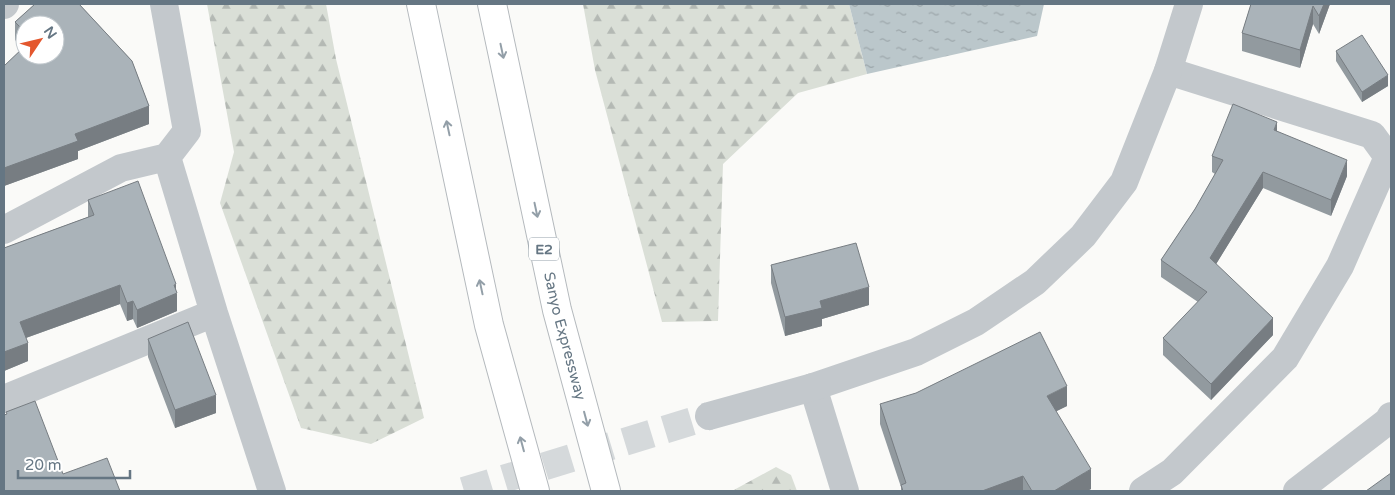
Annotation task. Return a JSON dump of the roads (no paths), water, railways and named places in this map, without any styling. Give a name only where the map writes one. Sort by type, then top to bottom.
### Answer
[{"type":"highway","points":[[422,4],[489,325],[535,491]]},
{"type":"highway","name":"Sanyo Expressway","points":[[492,4],[557,310],[606,491]]},
{"type":"street","points":[[4,230],[121,168],[167,157],[187,131],[164,4]]},
{"type":"street","points":[[709,416],[813,387],[916,352],[976,322],[1035,282],[1083,236],[1124,182],[1168,70],[1189,4]]},
{"type":"street","points":[[1144,491],[1172,472],[1285,358],[1340,266],[1388,157],[1372,135],[1168,70]]},
{"type":"street","points":[[167,157],[214,312],[272,491]]},
{"type":"street","points":[[4,399],[214,312]]},
{"type":"street","points":[[813,387],[845,491]]},
{"type":"street","points":[[1297,491],[1390,421]]},
{"type":"water","points":[[849,4],[1044,4],[1037,36],[867,74]]},
{"type":"tunnel","points":[[464,491],[709,416]]}]
